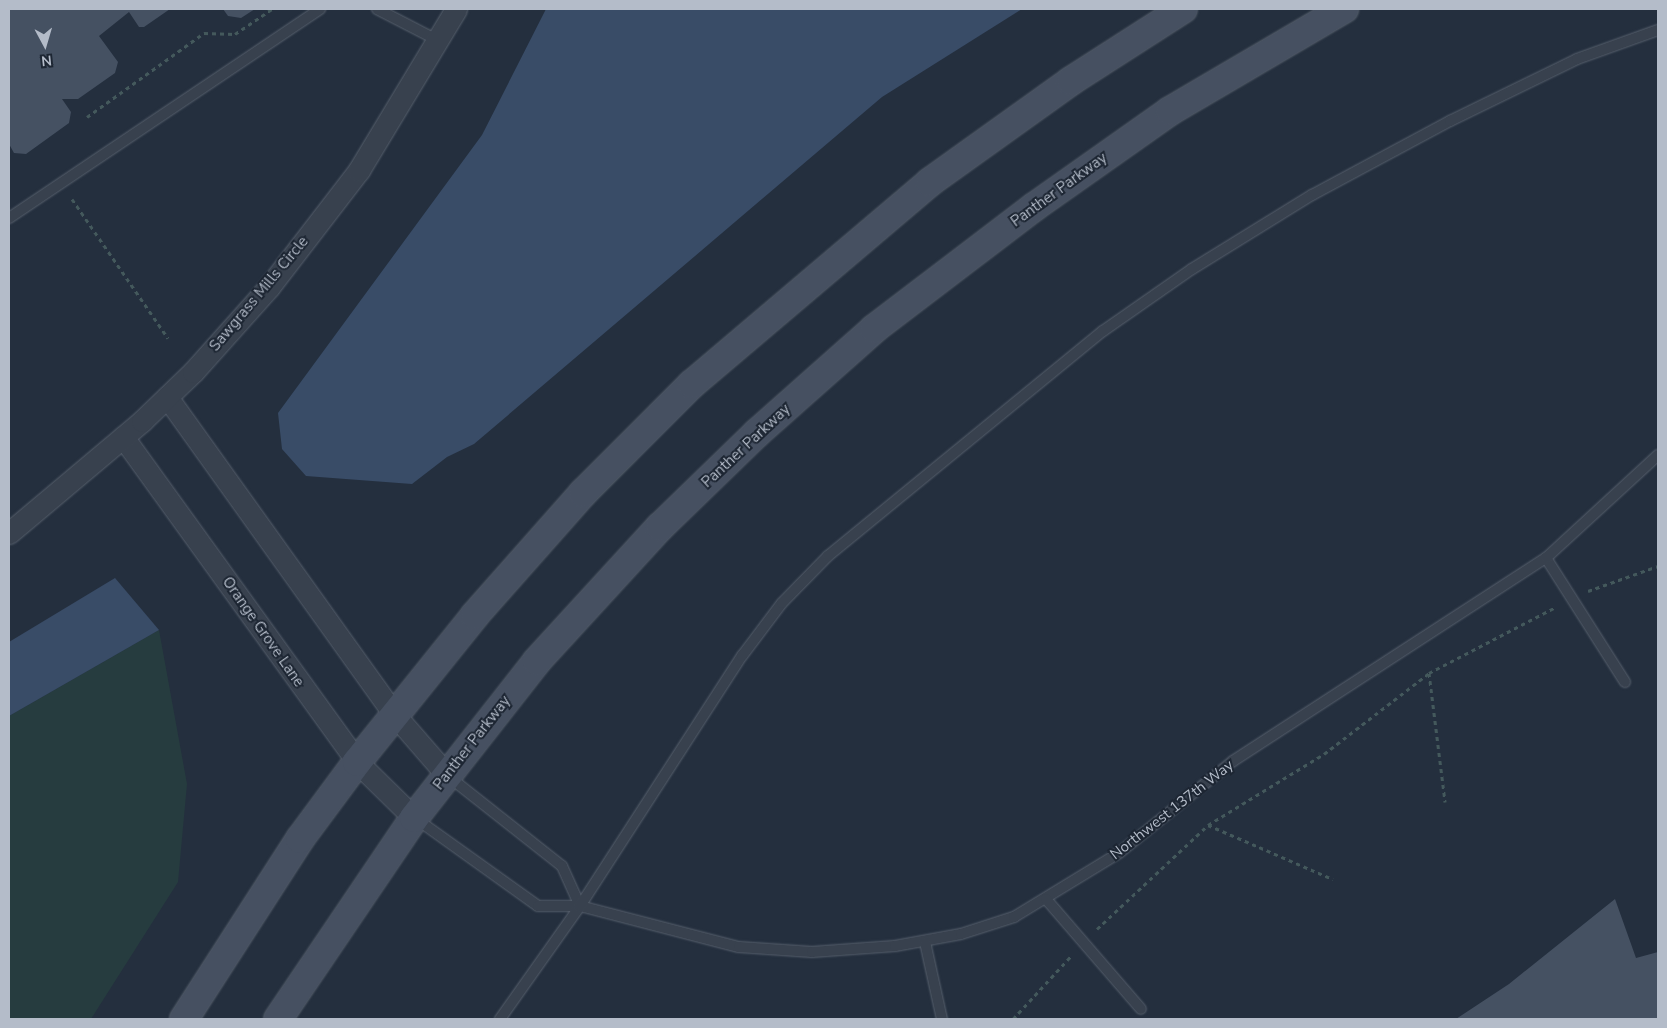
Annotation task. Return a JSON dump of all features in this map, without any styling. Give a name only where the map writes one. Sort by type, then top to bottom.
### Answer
[{"type":"main road","points":[[184,1019],[300,839],[357,762],[475,615],[583,493],[699,378],[930,182],[1046,98],[1183,9]]},
{"type":"main road","name":"Panther Parkway","points":[[278,1019],[414,818],[446,774],[537,661],[660,527],[757,433],[874,329],[1034,207],[1170,111],[1344,9]]},
{"type":"street","name":"Sawgrass Mills Circle","points":[[9,533],[123,437],[167,397],[293,256],[359,170],[439,41],[456,9]]},
{"type":"street","points":[[167,397],[394,714],[446,774]]},
{"type":"street","name":"Orange Grove Lane","points":[[123,437],[357,762],[414,818]]},
{"type":"lane","points":[[9,218],[320,9]]},
{"type":"lane","points":[[378,9],[439,41]]},
{"type":"lane","points":[[500,1019],[580,906],[742,656],[782,603],[828,556],[1103,331],[1192,268],[1312,195],[1577,59],[1658,30]]},
{"type":"lane","name":"Northwest 137th Way","points":[[414,818],[538,906],[580,906],[739,947],[812,952],[925,942],[1014,916],[1046,899],[1141,838],[1233,761],[1546,558],[1658,455]]},
{"type":"lane","points":[[1546,558],[1625,682]]},
{"type":"lane","points":[[446,774],[562,866],[580,906]]},
{"type":"lane","points":[[1046,899],[1141,1009]]},
{"type":"lane","points":[[925,942],[942,1019]]},
{"type":"path","points":[[87,117],[204,33],[235,34],[272,9]]},
{"type":"path","points":[[61,182],[168,338]]},
{"type":"path","points":[[1013,1019],[1084,943],[1208,825],[1324,754],[1429,673],[1572,598],[1658,566]]},
{"type":"path","points":[[1429,673],[1444,802]]},
{"type":"path","points":[[1208,825],[1333,879]]},
{"type":"green space","points":[[159,630],[187,784],[178,882],[91,1019],[9,1019],[9,716]]},
{"type":"water","points":[[546,9],[1022,9],[882,97],[474,444],[447,457],[412,484],[306,476],[282,449],[278,413],[482,135]]},
{"type":"water","points":[[115,578],[159,630],[9,716],[9,642]]},
{"type":"building","points":[[9,9],[170,9],[144,27],[139,27],[129,12],[99,36],[118,62],[115,73],[78,99],[62,99],[71,112],[69,123],[26,154],[14,153],[9,144]]},
{"type":"building","points":[[223,9],[255,9],[241,18],[228,16]]},
{"type":"building","points":[[1615,899],[1636,958],[1658,952],[1658,1019],[1456,1019],[1509,984]]}]
